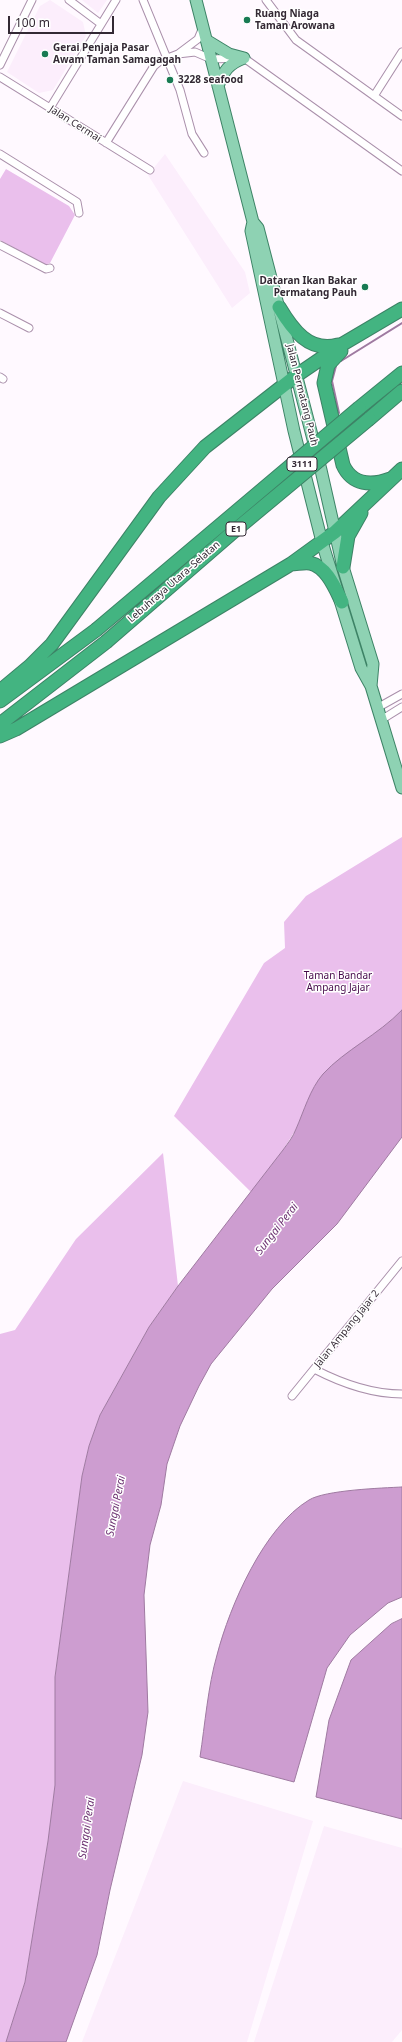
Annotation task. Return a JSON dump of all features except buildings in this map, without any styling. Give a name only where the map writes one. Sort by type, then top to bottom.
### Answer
[{"type":"highway","points":[[279,307],[294,329],[309,342],[325,347],[341,345]]},
{"type":"highway","points":[[0,691],[30,666],[52,644],[159,497],[190,461],[205,447],[283,385],[341,345],[402,309]]},
{"type":"highway","points":[[356,337],[331,361],[324,376],[324,388],[335,436],[343,465],[354,479],[372,484],[392,479]]},
{"type":"highway","name":"Lebuhraya Utara–Selatan","points":[[0,702],[96,630],[402,373]]},
{"type":"highway","name":"Lebuhraya Utara–Selatan","points":[[0,724],[106,642],[227,537],[402,391]]},
{"type":"highway","points":[[0,736],[16,729],[291,564],[335,532],[402,469]]},
{"type":"highway","points":[[343,567],[348,536],[366,503]]},
{"type":"highway","points":[[291,564],[310,563],[319,568],[329,576],[342,602]]},
{"type":"main road","name":"Jalan Permatang Pauh","points":[[196,0],[253,222],[258,228],[297,375],[343,567],[373,664],[371,686]]},
{"type":"main road","points":[[206,40],[229,54],[244,58]]},
{"type":"main road","points":[[218,86],[226,67],[232,62],[244,58]]},
{"type":"main road","name":"Jalan Permatang Pauh","points":[[253,222],[250,231],[283,385],[322,542],[342,602],[361,668],[371,686],[402,788]]},
{"type":"street","points":[[0,65],[32,0]]},
{"type":"street","points":[[69,0],[101,24]]},
{"type":"street","points":[[50,108],[116,0]]},
{"type":"street","points":[[143,0],[180,90],[192,134],[204,153]]},
{"type":"street","points":[[266,0],[296,40],[402,116]]},
{"type":"street","points":[[106,143],[154,66],[178,54],[198,39],[203,27]]},
{"type":"street","points":[[178,54],[195,52],[211,59],[244,58],[402,171]]},
{"type":"street","points":[[374,96],[402,52]]},
{"type":"street","name":"Jalan Cermai","points":[[0,77],[150,170]]},
{"type":"street","points":[[0,154],[77,202],[79,213]]},
{"type":"street","points":[[0,245],[46,269],[50,268]]},
{"type":"street","points":[[0,312],[29,328]]},
{"type":"street","points":[[377,708],[402,694]]},
{"type":"street","points":[[382,720],[402,707]]},
{"type":"street","name":"Jalan Ampang Jajar 2","points":[[292,1396],[402,1261]]},
{"type":"street","points":[[314,1369],[327,1376],[376,1392],[402,1394]]},
{"type":"shaded area","name":"Gerai Penjaja Pasar Awam Taman Samagagah","points":[[50,0],[83,22],[86,36],[53,90],[39,93],[7,72],[40,6]]},
{"type":"shaded area","points":[[82,0],[107,0],[98,13]]},
{"type":"shaded area","points":[[165,154],[245,272],[250,293],[232,308],[148,175]]},
{"type":"shaded area","points":[[183,1781],[313,1821],[247,2042],[82,2042]]},
{"type":"shaded area","points":[[324,1826],[402,1848],[402,2030],[392,2042],[254,2042]]},
{"type":"green space","points":[[6,169],[69,206],[75,215],[50,263],[45,265],[0,240],[0,179]]},
{"type":"green space","name":"Taman Bandar Ampang Jajar","points":[[402,837],[402,1010],[388,1025],[334,1064],[306,1106],[295,1131],[283,1150],[251,1192],[174,1116],[264,963],[285,948],[284,922],[306,896]]},
{"type":"green space","points":[[163,1153],[178,1286],[149,1327],[100,1415],[89,1446],[82,1476],[55,1677],[55,1785],[48,1841],[25,1982],[6,2042],[0,2042],[0,1334],[15,1330],[76,1239]]},
{"type":"water","name":"Sungai Perai","points":[[402,1010],[402,1137],[337,1224],[272,1289],[211,1364],[180,1426],[167,1464],[161,1505],[150,1545],[144,1595],[148,1712],[142,1755],[110,1890],[97,1955],[66,2042],[6,2042],[25,1982],[48,1841],[55,1785],[55,1677],[82,1476],[89,1446],[100,1415],[149,1327],[178,1286],[290,1140],[318,1080],[341,1057],[383,1027]]},
{"type":"water","points":[[402,1487],[402,1597],[388,1603],[350,1635],[327,1668],[294,1782],[200,1757],[211,1679],[223,1635],[240,1591],[251,1569],[277,1529],[293,1512],[309,1500],[317,1497],[354,1490]]},
{"type":"water","points":[[402,1619],[402,1819],[316,1797],[329,1720],[351,1660],[391,1624]]},
{"type":"waterway","points":[[341,361],[402,323]]},
{"type":"waterway","points":[[336,366],[332,381],[339,413]]},
{"type":"place","name":"Ruang Niaga Taman Arowana","points":[[247,20]]},
{"type":"place","name":"Gerai Penjaja Pasar Awam Taman Samagagah","points":[[45,54]]},
{"type":"place","name":"3228 seafood","points":[[170,80]]},
{"type":"place","name":"Dataran Ikan Bakar Permatang Pauh","points":[[365,287]]}]
